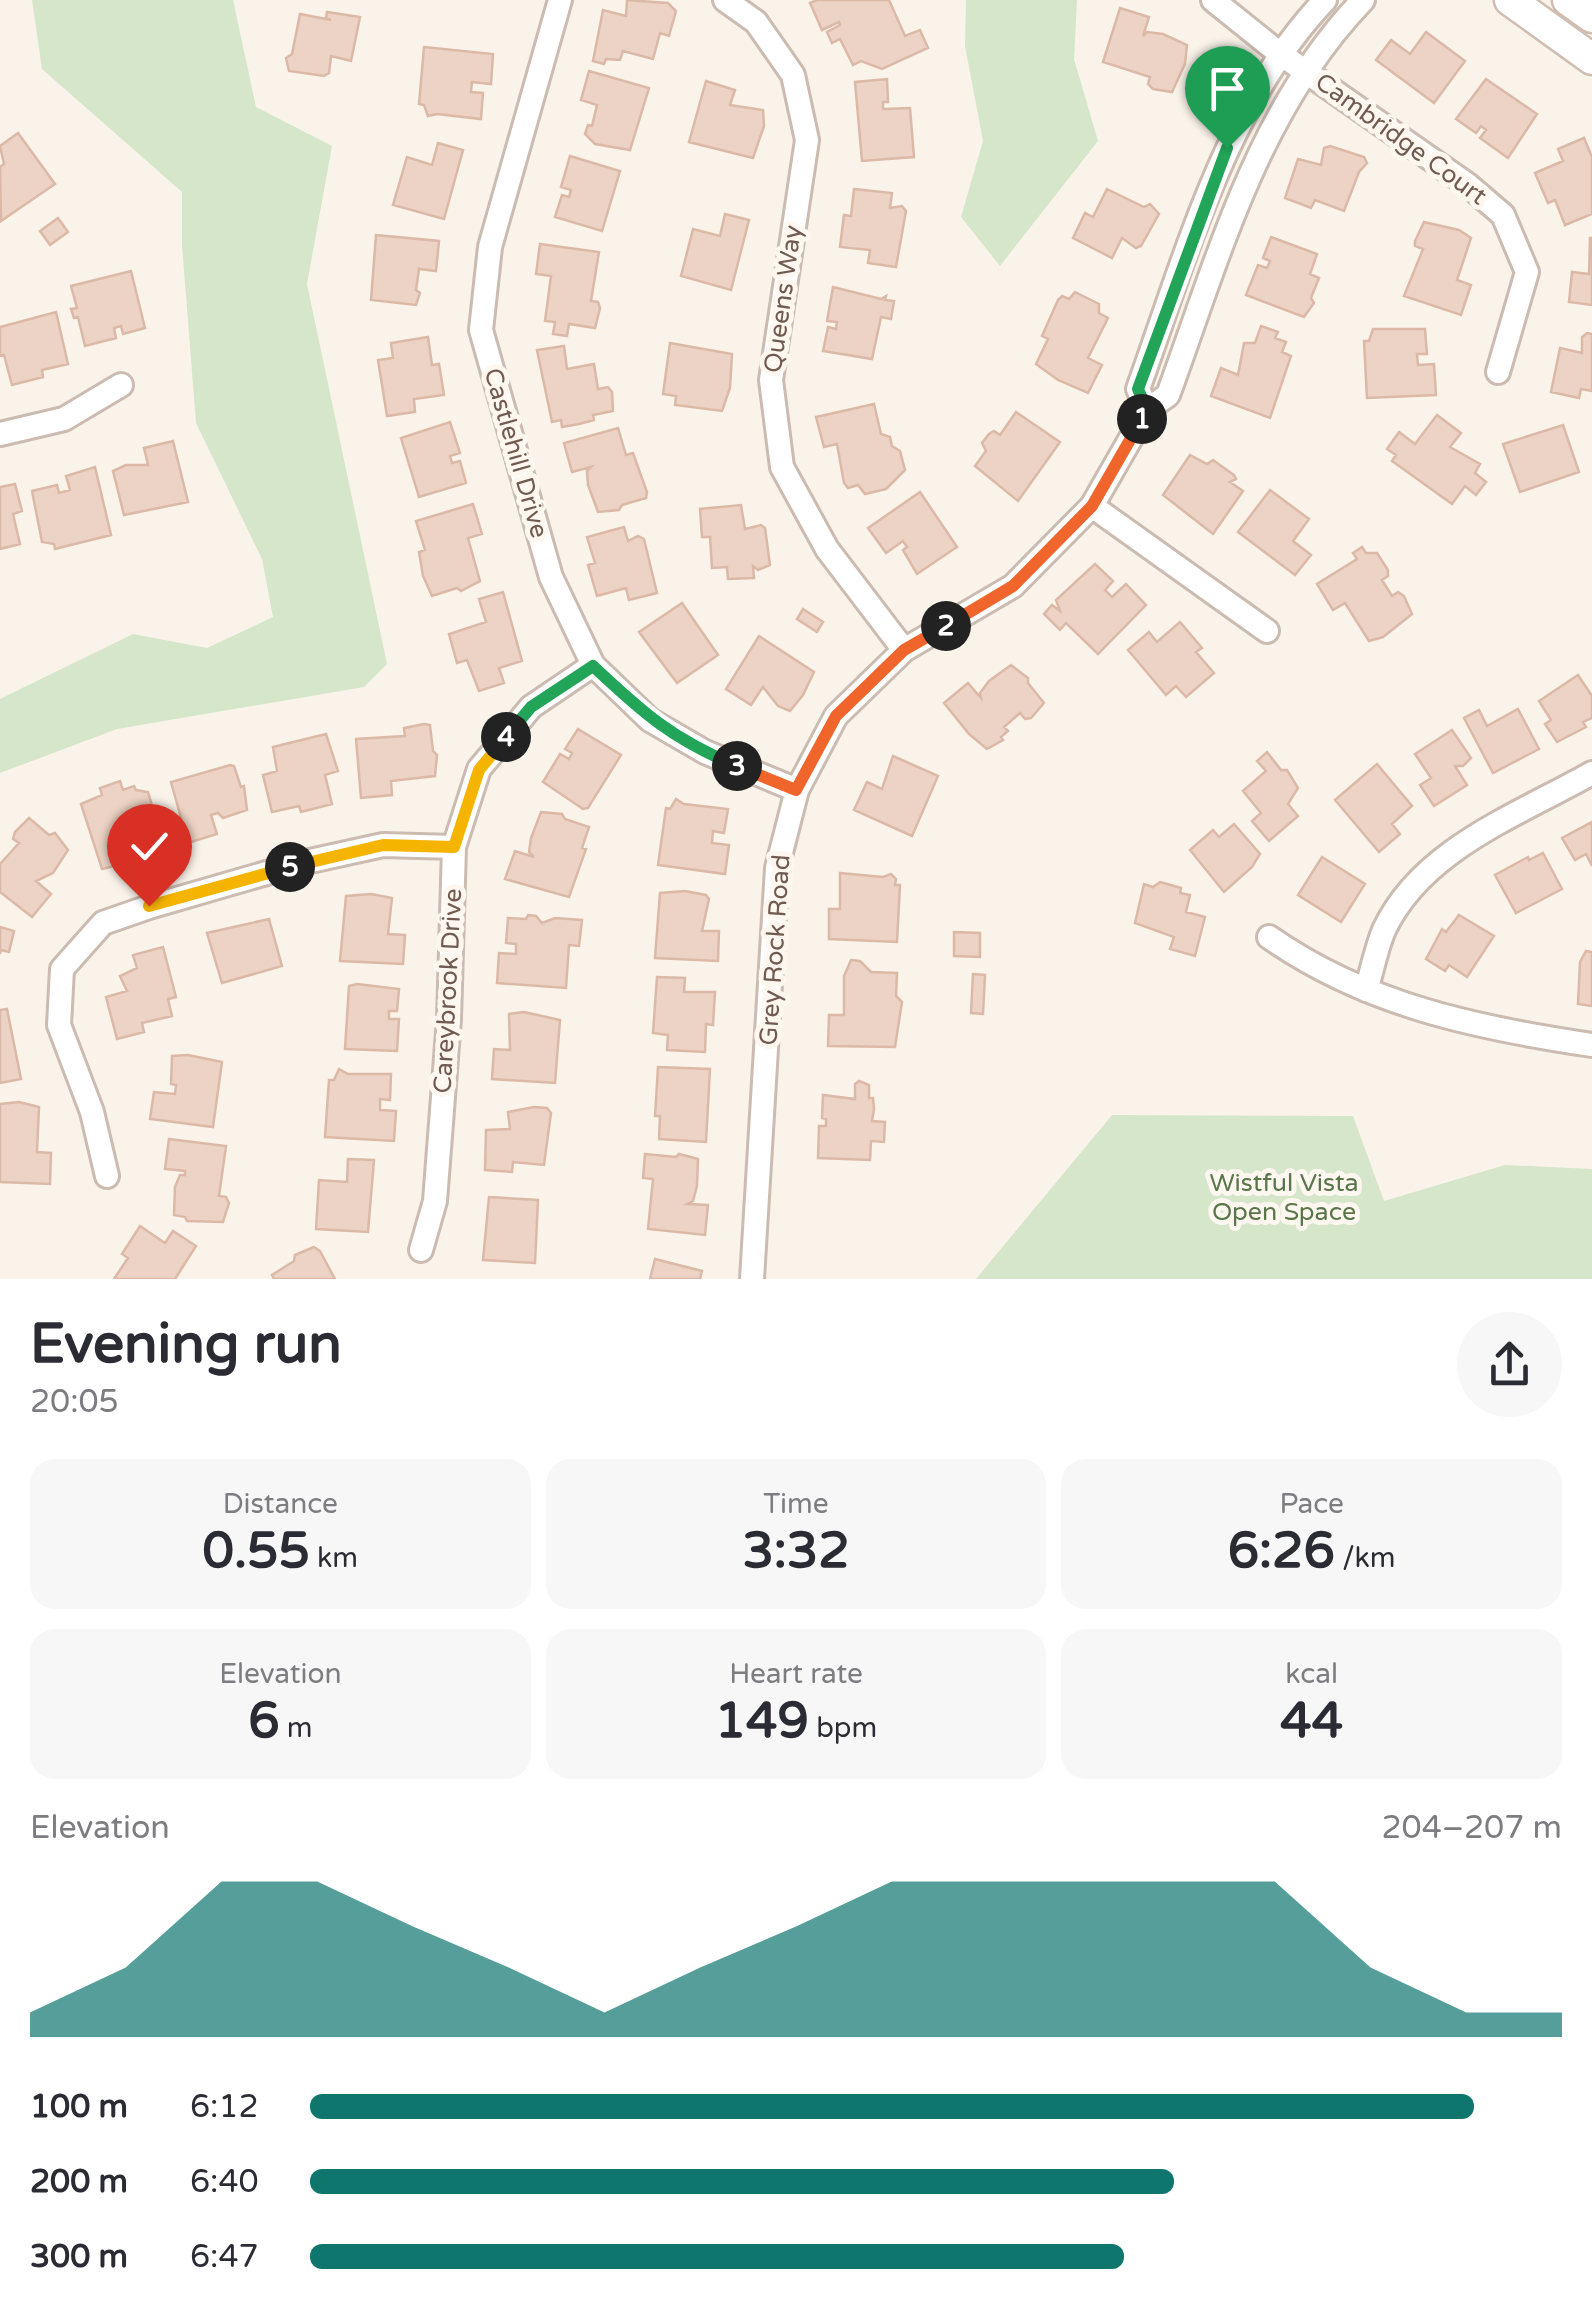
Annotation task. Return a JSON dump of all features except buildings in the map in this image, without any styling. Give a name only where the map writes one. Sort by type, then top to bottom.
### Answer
[{"type":"main road","points":[[1510,0],[1592,60]]},
{"type":"main road","points":[[1568,0],[1592,17]]},
{"type":"street","name":"Castlehill Drive","points":[[560,0],[490,248],[481,330],[551,577],[593,666],[650,720],[705,752],[796,790]]},
{"type":"street","name":"Queens Way","points":[[725,0],[756,22],[793,76],[807,140],[770,380],[782,467],[827,549],[904,650]]},
{"type":"street","name":"Cambridge Court","points":[[1212,0],[1279,53],[1468,185],[1503,215],[1527,272],[1498,372]]},
{"type":"street","name":"Grey Rock Road","points":[[1147,410],[1138,389],[1227,148],[1279,53],[1325,0]]},
{"type":"street","name":"Grey Rock Road","points":[[752,1279],[777,868],[796,790],[836,716],[904,650],[1013,586],[1092,506],[1147,410],[1168,395],[1271,126],[1324,40],[1363,0]]},
{"type":"street","points":[[0,434],[64,419],[121,384]]},
{"type":"street","points":[[1092,506],[1267,631]]},
{"type":"street","name":"Careybrook Drive","points":[[421,1250],[435,1202],[449,1019],[454,847],[479,770],[531,707],[593,666]]},
{"type":"street","points":[[1366,990],[1384,932],[1416,882],[1438,860],[1592,773]]},
{"type":"street","points":[[107,1176],[92,1112],[59,1025],[62,968],[103,924],[300,864],[383,845],[454,847]]},
{"type":"street","points":[[1269,937],[1305,963],[1366,990],[1485,1029],[1592,1045]]},
{"type":"green space","points":[[32,0],[233,0],[256,107],[332,146],[307,284],[387,664],[364,687],[117,729],[0,773],[0,699],[133,634],[207,648],[273,617],[262,559],[196,423],[182,245],[182,192],[42,69]]},
{"type":"green space","points":[[966,0],[1077,0],[1074,59],[1098,141],[1000,266],[961,217],[983,141],[965,46]]},
{"type":"green space","name":"Wistful Vista Open Space","points":[[1112,1115],[1353,1116],[1384,1201],[1505,1165],[1592,1169],[1592,1279],[976,1279]]},
{"type":"route","points":[[149,906],[383,845],[454,847],[479,770],[531,707],[593,666],[650,720],[705,752],[796,790],[836,716],[904,650],[1013,586],[1092,506],[1147,410],[1138,389],[1227,148]]}]
